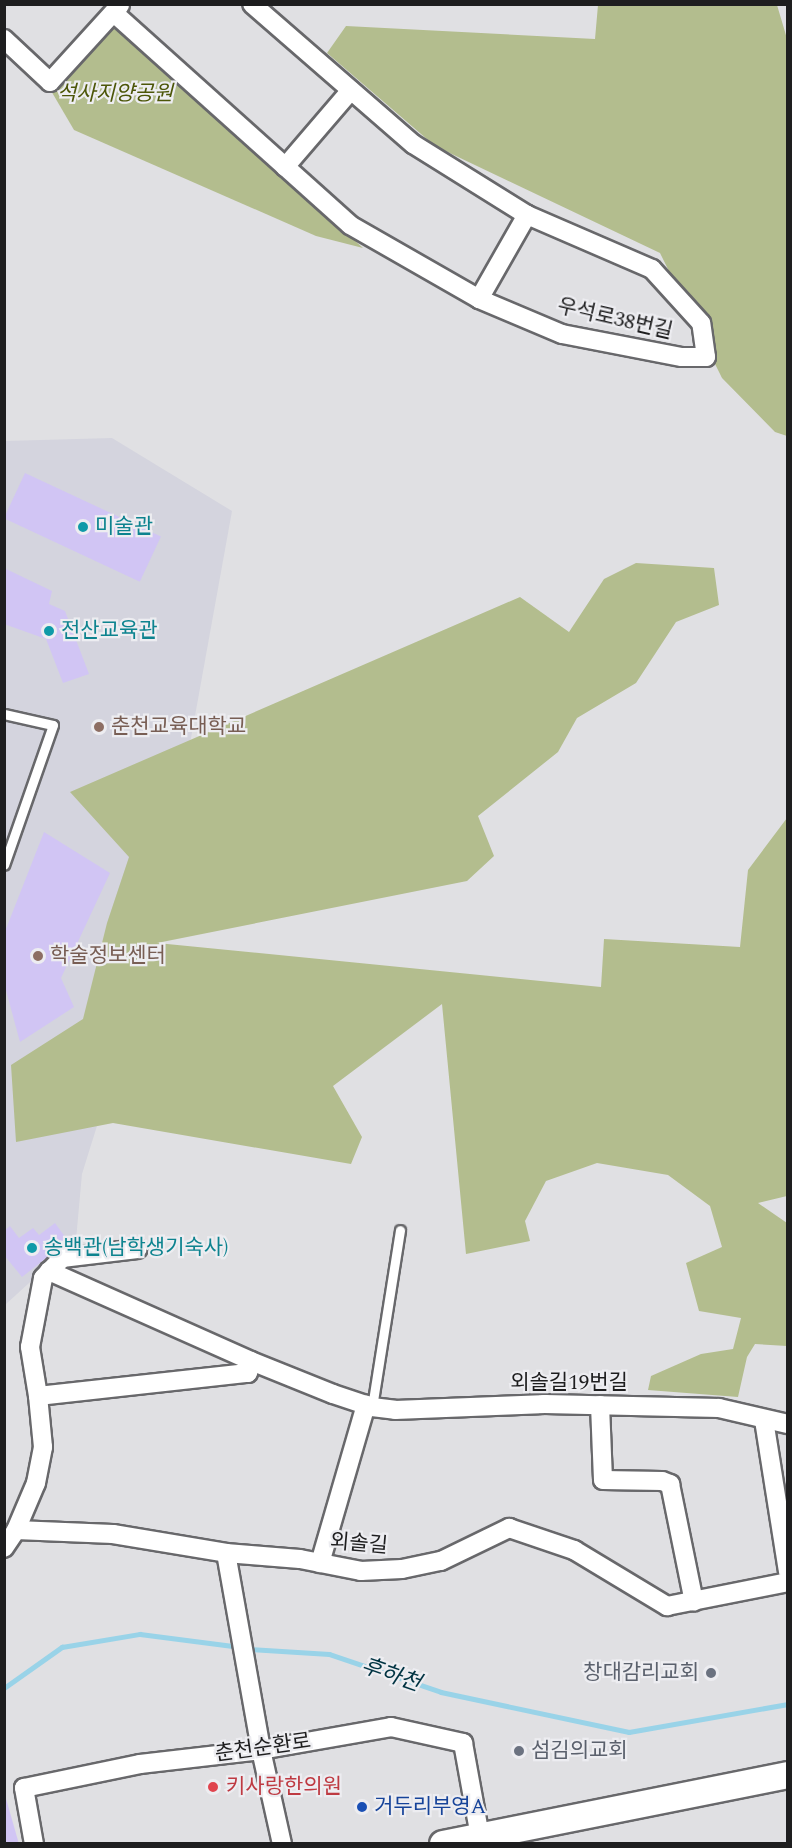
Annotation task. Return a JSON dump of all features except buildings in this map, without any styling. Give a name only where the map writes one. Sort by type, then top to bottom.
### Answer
[{"type":"street","name":"우석로38번길","points":[[4,39],[50,82],[117,9],[350,225],[479,299],[562,334],[682,357],[706,357],[701,323],[652,269],[527,214],[413,144],[252,4]]},
{"type":"street","points":[[285,166],[351,90]]},
{"type":"street","points":[[479,299],[527,214]]},
{"type":"street","points":[[4,1548],[16,1530],[36,1483],[43,1447],[30,1347],[43,1278],[62,1258],[137,1249]]},
{"type":"street","name":"외솔길19번길","points":[[49,1271],[251,1361],[369,1406],[395,1410],[544,1404],[719,1408],[788,1424]]},
{"type":"street","points":[[38,1396],[248,1373],[251,1361]]},
{"type":"street","points":[[600,1405],[603,1480],[662,1481],[670,1484],[694,1602]]},
{"type":"street","points":[[320,1563],[369,1406]]},
{"type":"street","points":[[764,1420],[788,1572]]},
{"type":"street","name":"외솔길","points":[[16,1530],[113,1534],[226,1553],[320,1563],[361,1571],[402,1569],[441,1561],[509,1528],[574,1550],[667,1606],[788,1582]]},
{"type":"street","points":[[226,1553],[261,1750],[282,1844]]},
{"type":"street","name":"춘천순환로","points":[[34,1844],[24,1788],[141,1764],[261,1750],[391,1727],[463,1743],[480,1837]]},
{"type":"street","points":[[443,1844],[788,1775]]},
{"type":"lane","points":[[4,714],[53,725],[4,865]]},
{"type":"lane","points":[[369,1406],[400,1230]]},
{"type":"shaded area","name":"춘천교육대학교","points":[[112,438],[232,511],[154,943],[82,1174],[76,1240],[5,1305],[5,441]]},
{"type":"green space","points":[[598,5],[777,5],[788,42],[787,436],[775,432],[722,378],[660,253],[435,146],[327,53],[346,26],[595,39]]},
{"type":"green space","name":"석사지양공원","points":[[119,28],[363,248],[316,236],[74,130],[50,89],[107,29]]},
{"type":"green space","points":[[636,563],[714,568],[719,605],[676,622],[636,683],[577,718],[558,752],[478,816],[494,856],[467,881],[157,943],[601,987],[604,939],[740,947],[748,870],[787,818],[787,1196],[758,1203],[787,1223],[787,1346],[755,1344],[747,1357],[738,1397],[648,1390],[651,1376],[701,1354],[733,1349],[741,1318],[699,1311],[686,1263],[722,1247],[710,1206],[668,1175],[597,1163],[546,1181],[525,1221],[530,1241],[466,1254],[442,1004],[333,1086],[362,1137],[351,1164],[113,1123],[16,1142],[11,1065],[83,1019],[107,923],[129,857],[70,792],[520,597],[569,632],[604,579]]},
{"type":"waterway","name":"후하천","points":[[4,1688],[62,1647],[140,1634],[240,1647]]},
{"type":"waterway","name":"후하천","points":[[248,1649],[329,1654],[441,1692],[629,1732],[788,1704]]},
{"type":"place","name":"미술관","points":[[83,527]]},
{"type":"place","name":"전산교육관","points":[[49,631]]},
{"type":"place","name":"춘천교육대학교","points":[[99,727]]},
{"type":"place","name":"학술정보센터","points":[[38,956]]},
{"type":"place","name":"송백관(남학생기숙사)","points":[[32,1248]]},
{"type":"place","name":"창대감리교회","points":[[711,1673]]},
{"type":"place","name":"섬김의교회","points":[[519,1751]]},
{"type":"place","name":"키사랑한의원","points":[[213,1787]]},
{"type":"place","name":"거두리부영A","points":[[362,1807]]}]
